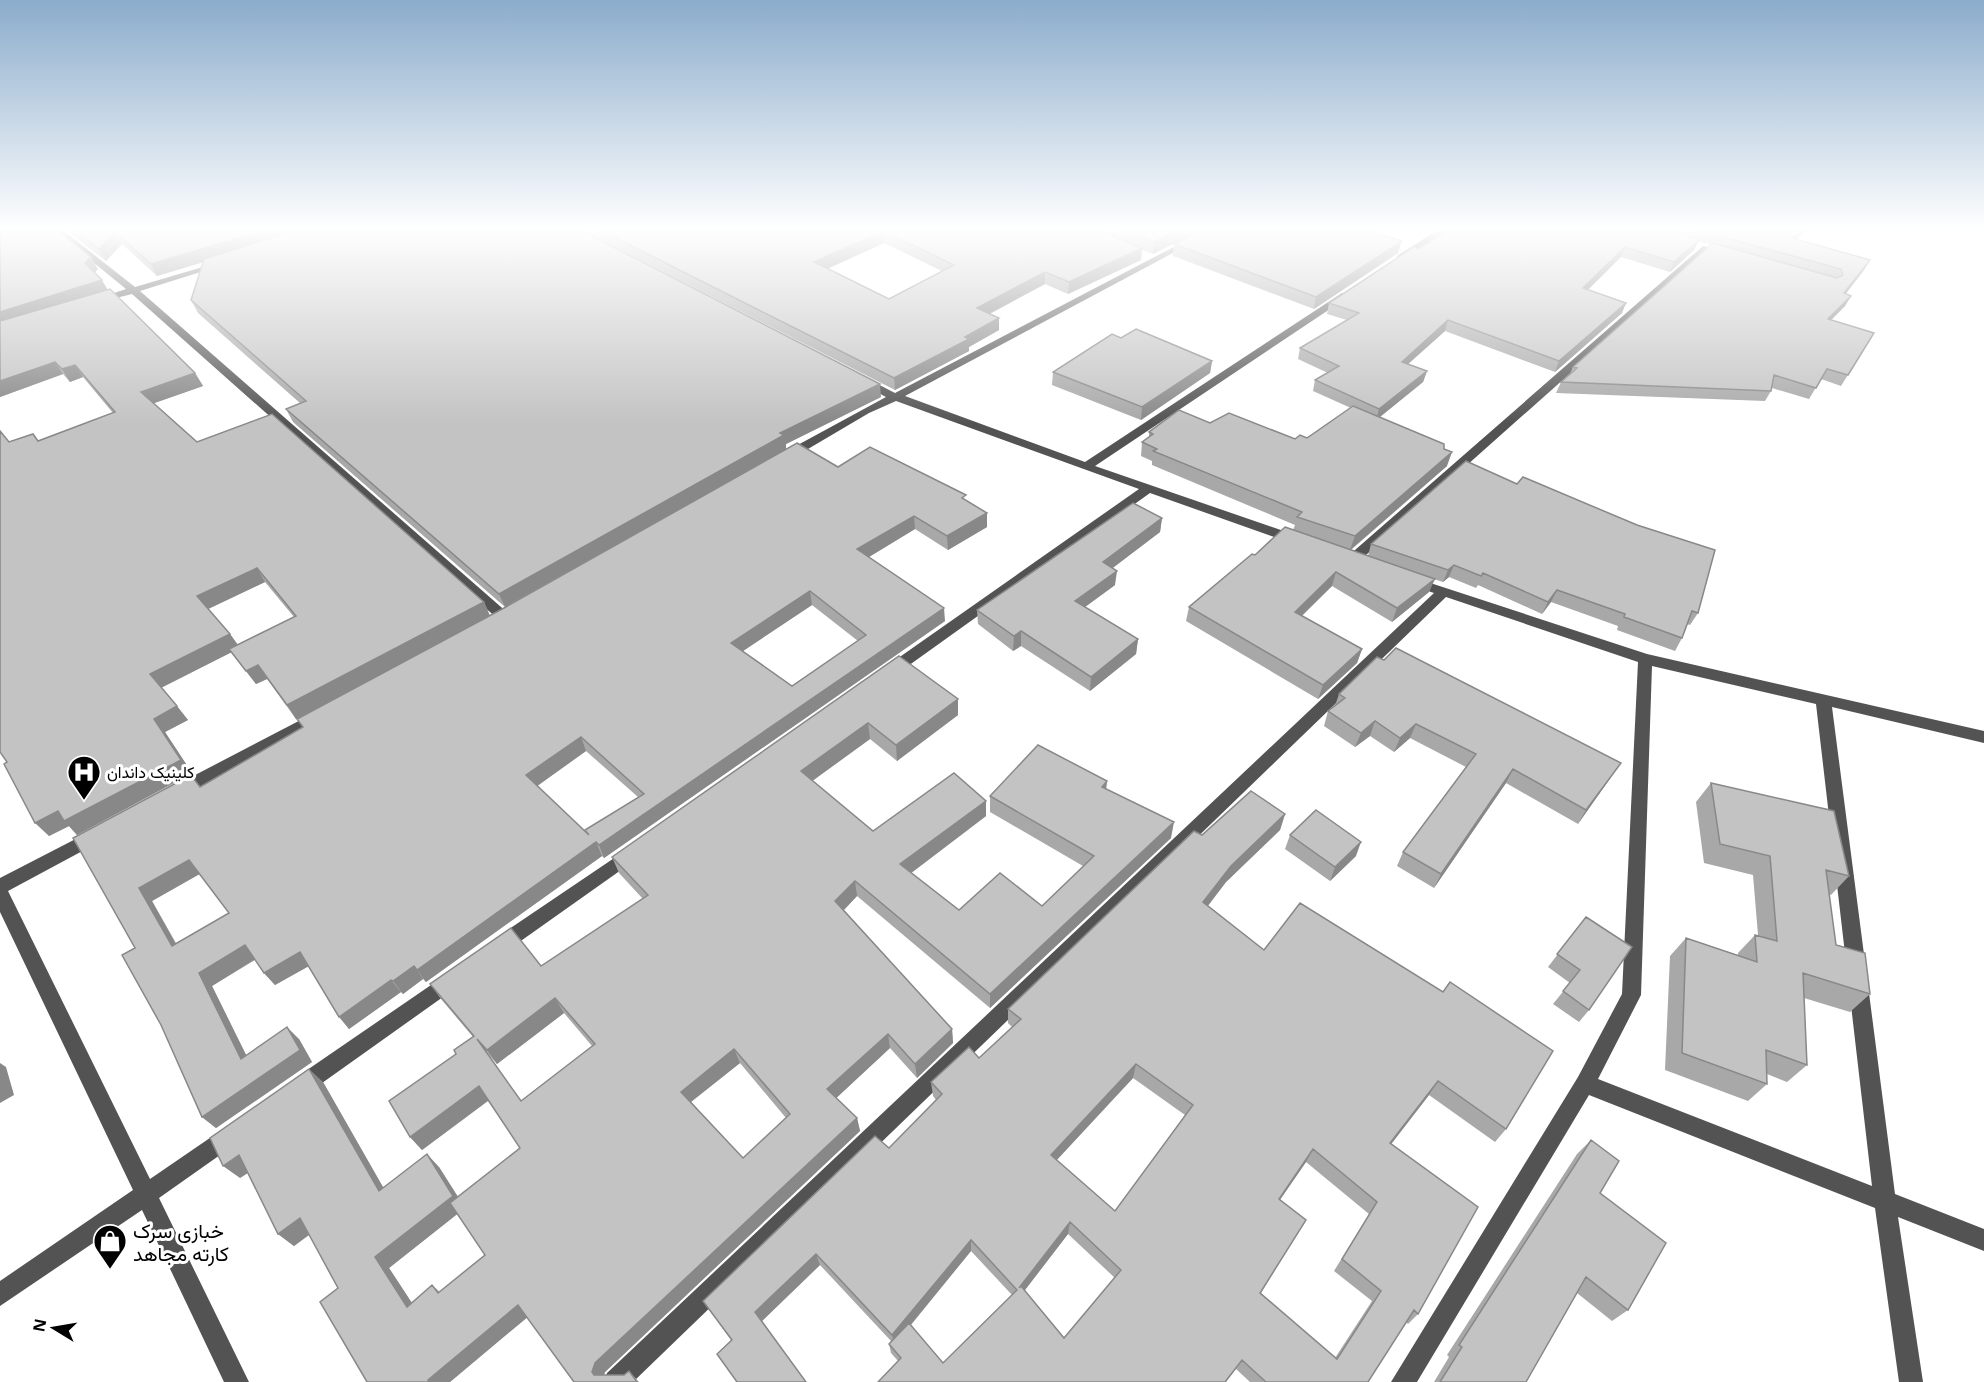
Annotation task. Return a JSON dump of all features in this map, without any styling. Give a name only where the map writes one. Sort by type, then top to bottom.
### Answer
[{"type":"street","points":[[89,304],[116,295]]},
{"type":"street","points":[[139,295],[504,617]]},
{"type":"street","points":[[772,464],[865,411],[1088,295]]},
{"type":"street","points":[[1086,467],[1345,295]]},
{"type":"street","points":[[1371,567],[1347,558],[1651,295]]},
{"type":"street","points":[[853,376],[895,397],[1307,544]]},
{"type":"street","points":[[876,681],[1149,489]]},
{"type":"street","points":[[1400,577],[1645,659],[1984,737]]},
{"type":"street","points":[[616,1382],[1443,592]]},
{"type":"street","points":[[1403,1382],[1585,1084],[1631,995],[1644,728],[1645,659]]},
{"type":"street","points":[[1822,700],[1885,1201],[1911,1382]]},
{"type":"street","points":[[167,798],[335,708]]},
{"type":"street","points":[[0,887],[105,831]]},
{"type":"street","points":[[486,955],[642,846]]},
{"type":"street","points":[[0,893],[237,1382]]},
{"type":"street","points":[[292,1093],[467,969]]},
{"type":"street","points":[[1585,1084],[1984,1240]]},
{"type":"street","points":[[0,1295],[243,1127]]},
{"type":"building","points":[[0,295],[53,295],[0,312]]},
{"type":"building","points":[[88,295],[117,295],[195,373],[141,392],[197,442],[272,414],[484,602],[287,705],[258,665],[246,671],[229,649],[296,616],[257,568],[197,596],[230,634],[150,674],[177,706],[154,719],[181,760],[64,821],[58,811],[35,823],[4,764],[7,762],[0,752],[0,431],[9,442],[33,434],[38,441],[115,412],[75,365],[62,369],[55,362],[0,381],[0,321]]},
{"type":"building","points":[[192,295],[708,295],[880,384],[780,433],[784,435],[499,594],[286,409],[306,401],[191,300]]},
{"type":"building","points":[[730,295],[882,295],[889,299],[896,295],[1001,295],[977,308],[999,318],[965,337],[969,339],[894,378]]},
{"type":"building","points":[[1340,295],[1604,295],[1626,303],[1559,361],[1448,320],[1402,362],[1427,371],[1379,409],[1315,380],[1339,366],[1300,348],[1359,313],[1329,303]]},
{"type":"building","points":[[1654,295],[1850,295],[1828,319],[1874,333],[1848,375],[1827,369],[1816,388],[1774,375],[1771,391],[1561,382],[1577,368],[1573,367]]},
{"type":"building","points":[[1136,329],[1212,361],[1142,407],[1053,372],[1112,334],[1121,338]]},
{"type":"building","points":[[1353,406],[1444,444],[1444,449],[1452,452],[1355,536],[1297,517],[1302,512],[1153,451],[1157,449],[1142,442],[1153,434],[1149,432],[1179,410],[1210,423],[1229,413],[1295,439],[1300,435],[1307,438]]},
{"type":"building","points":[[797,443],[838,467],[870,447],[966,495],[962,498],[987,513],[947,536],[914,516],[857,549],[944,608],[599,845],[596,842],[417,970],[414,966],[339,1017],[300,952],[264,973],[245,945],[199,973],[241,1059],[287,1027],[300,1050],[202,1117],[161,1025],[122,955],[135,948],[73,838],[191,775],[200,787],[303,727],[297,719],[504,608]],"holes":[[[810,591],[866,635],[792,686],[731,643]],[[581,737],[644,794],[585,830],[589,835],[526,775]],[[189,860],[229,913],[172,946],[139,888]]]},
{"type":"building","points":[[1466,461],[1517,484],[1523,477],[1637,525],[1715,550],[1698,613],[1692,611],[1682,638],[1624,617],[1625,614],[1557,590],[1548,602],[1483,573],[1481,576],[1454,565],[1448,570],[1371,544]]},
{"type":"building","points":[[1133,503],[1162,518],[1103,562],[1117,571],[1075,601],[1138,639],[1091,677],[1021,631],[1014,636],[977,610]]},
{"type":"building","points":[[1285,527],[1435,579],[1397,608],[1336,572],[1295,612],[1362,649],[1323,685],[1189,607],[1252,554],[1255,555]]},
{"type":"building","points":[[1396,648],[1621,763],[1586,810],[1513,769],[1441,874],[1403,852],[1476,754],[1416,724],[1400,738],[1375,721],[1361,733],[1328,711],[1345,698],[1339,694],[1377,657],[1384,660]]},
{"type":"building","points":[[899,656],[958,699],[896,745],[868,723],[801,771],[873,831],[954,773],[986,801],[900,864],[959,910],[1000,873],[1042,906],[1094,856],[990,796],[1038,745],[1107,781],[1102,787],[1174,822],[990,994],[855,881],[835,901],[952,1029],[915,1064],[888,1034],[827,1089],[857,1118],[595,1363],[592,1372],[594,1375],[624,1375],[629,1371],[637,1382],[574,1382],[518,1305],[428,1380],[429,1382],[367,1382],[320,1302],[338,1288],[300,1218],[278,1234],[239,1155],[223,1166],[210,1138],[309,1069],[379,1191],[427,1154],[453,1196],[375,1257],[407,1307],[432,1285],[438,1293],[485,1255],[450,1203],[520,1148],[479,1086],[410,1137],[389,1101],[456,1054],[454,1050],[474,1036],[430,984],[511,928],[541,966],[648,895],[612,857]],"holes":[[[555,998],[595,1044],[521,1101],[477,1039],[487,1050]],[[734,1049],[790,1114],[743,1158],[681,1092]]]},
{"type":"building","points":[[1711,783],[1834,811],[1849,876],[1826,870],[1836,945],[1865,953],[1870,994],[1803,973],[1807,1065],[1766,1050],[1767,1084],[1682,1053],[1686,938],[1757,962],[1755,935],[1777,941],[1770,856],[1720,844]]},
{"type":"building","points":[[1251,791],[1285,814],[1231,866],[1203,902],[1264,950],[1300,903],[1443,992],[1450,982],[1553,1051],[1506,1129],[1438,1081],[1390,1143],[1478,1207],[1418,1314],[1414,1310],[1368,1382],[1266,1382],[1242,1360],[1225,1382],[878,1382],[901,1358],[889,1344],[909,1323],[943,1363],[1017,1290],[971,1240],[892,1335],[816,1254],[755,1312],[806,1382],[737,1382],[717,1354],[732,1340],[703,1301],[875,1136],[889,1148],[942,1094],[931,1082],[969,1047],[979,1058],[1021,1019],[1008,1009],[1194,831],[1202,835]],"holes":[[[1136,1064],[1193,1105],[1115,1211],[1051,1155]],[[1313,1149],[1377,1202],[1342,1259],[1381,1291],[1337,1359],[1260,1293],[1306,1220],[1279,1199]],[[1070,1222],[1121,1270],[1064,1338],[1021,1286],[1019,1288]]]},
{"type":"building","points":[[1316,810],[1361,842],[1335,867],[1290,835]]},
{"type":"building","points":[[1586,917],[1632,947],[1589,1010],[1563,991],[1580,970],[1557,954]]},
{"type":"building","points":[[1591,1140],[1619,1161],[1600,1193],[1666,1243],[1628,1310],[1586,1277],[1526,1382],[1440,1382],[1462,1347],[1459,1345]]},
{"type":"place","name":"کلینیک داندان","points":[[84,801]]},
{"type":"place","name":"خبازی سرک کارته مجاهد","points":[[110,1270]]}]
